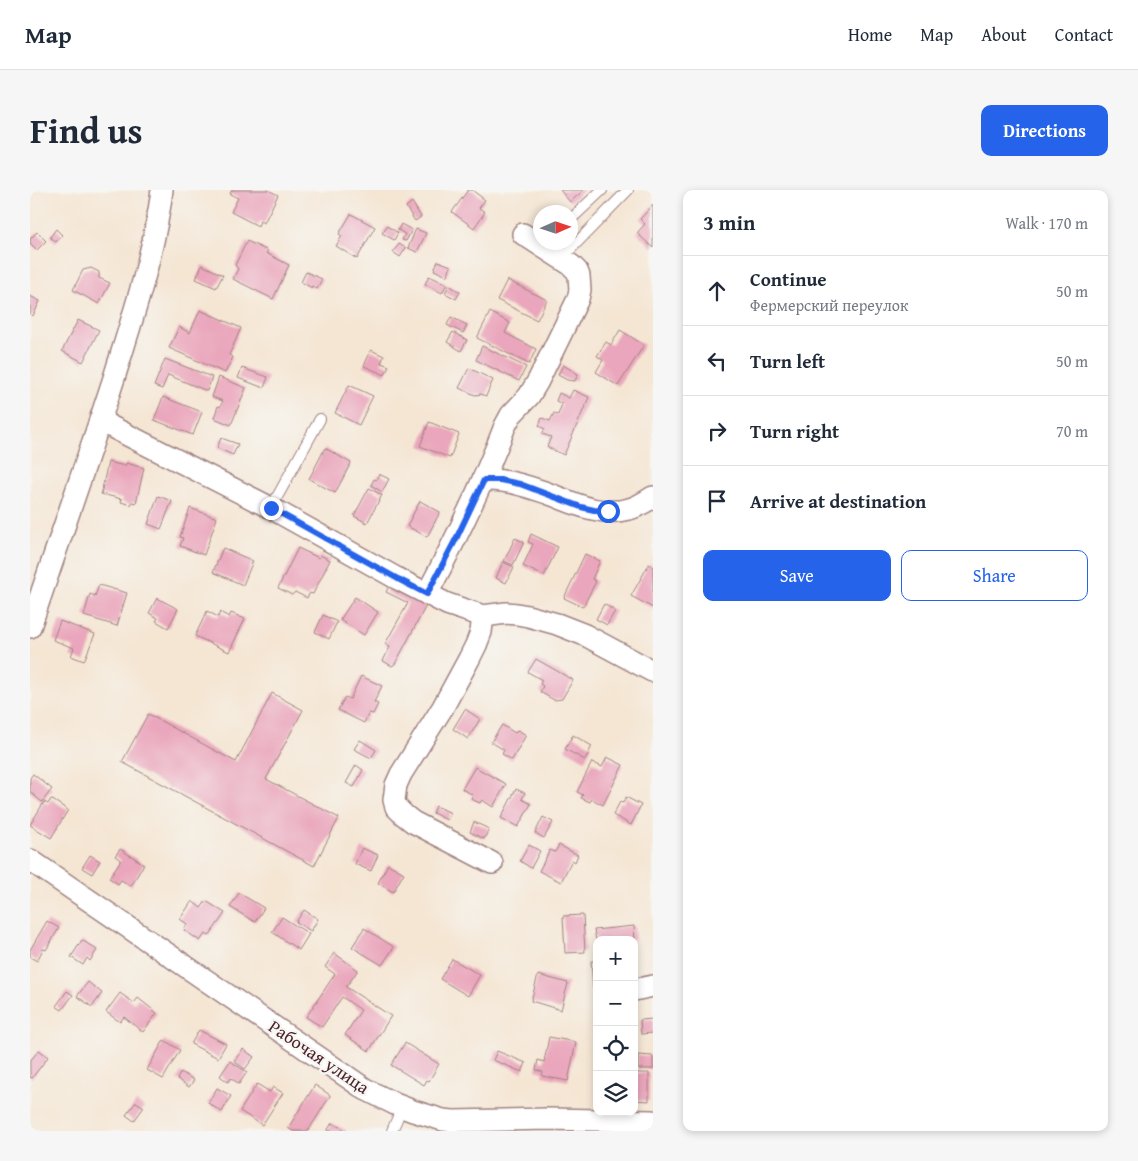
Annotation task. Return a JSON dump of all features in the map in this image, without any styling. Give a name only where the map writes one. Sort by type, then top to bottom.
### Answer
[{"type":"street","points":[[30,627],[121,355],[150,256],[162,190]]},
{"type":"street","points":[[523,234],[533,239]]},
{"type":"street","points":[[427,594],[484,480],[505,426],[511,415],[529,396],[538,381],[578,298],[580,276],[577,271],[552,250]]},
{"type":"street","points":[[100,421],[271,508],[398,579],[447,604],[483,616],[506,613],[517,614],[557,624],[585,635],[652,671]]},
{"type":"street","points":[[484,480],[500,480],[520,484],[594,510],[628,510],[639,506],[653,497]]},
{"type":"street","points":[[483,616],[481,632],[476,645],[443,707],[401,774],[396,785],[394,800],[396,807],[413,822],[492,862]]},
{"type":"street","name":"Рабочая улица","points":[[30,860],[365,1089],[402,1107],[428,1116],[453,1121],[616,1116],[653,1121]]},
{"type":"street","points":[[638,989],[653,986]]},
{"type":"lane","points":[[578,212],[602,190]]},
{"type":"lane","points":[[562,258],[628,190]]},
{"type":"lane","points":[[271,508],[320,419]]},
{"type":"lane","points":[[392,1131],[402,1107]]},
{"type":"building","points":[[232,190],[268,190],[278,195],[264,223],[260,221],[258,226],[231,212],[238,198],[230,194]]},
{"type":"building","points":[[468,190],[472,190],[485,200],[479,208],[485,212],[474,228],[452,212]]},
{"type":"building","points":[[560,190],[584,190],[570,202]]},
{"type":"building","points":[[412,202],[421,217],[415,221],[406,207]]},
{"type":"building","points":[[653,205],[653,248],[637,233],[645,224],[640,219]]},
{"type":"building","points":[[351,214],[375,227],[357,259],[336,246],[342,236],[339,234]]},
{"type":"building","points":[[401,224],[412,230],[406,241],[402,240],[405,234],[398,230]]},
{"type":"building","points":[[387,226],[398,233],[394,240],[382,233]]},
{"type":"building","points":[[56,229],[62,235],[56,242],[50,237]]},
{"type":"building","points":[[416,229],[426,233],[417,252],[408,248]]},
{"type":"building","points":[[37,232],[46,241],[37,250],[30,243],[30,239]]},
{"type":"building","points":[[247,241],[268,251],[266,253],[289,265],[273,299],[233,279],[238,269],[235,265]]},
{"type":"building","points":[[399,244],[406,248],[400,257],[393,252]]},
{"type":"building","points":[[438,261],[451,266],[447,276],[434,270]]},
{"type":"building","points":[[202,265],[223,275],[216,288],[196,279]]},
{"type":"building","points":[[91,268],[99,272],[99,278],[110,283],[99,304],[73,290],[83,270]]},
{"type":"building","points":[[306,272],[322,279],[317,289],[301,282]]},
{"type":"building","points":[[429,276],[447,284],[442,293],[425,284]]},
{"type":"building","points":[[507,280],[547,300],[537,320],[497,300]]},
{"type":"building","points":[[449,285],[460,292],[456,299],[445,293]]},
{"type":"building","points":[[30,296],[40,301],[33,316],[30,314]]},
{"type":"building","points":[[200,310],[241,328],[229,355],[233,357],[225,373],[169,348],[179,327],[190,333]]},
{"type":"building","points":[[490,312],[510,323],[505,333],[536,349],[529,364],[477,338]]},
{"type":"building","points":[[451,317],[467,325],[463,333],[447,325]]},
{"type":"building","points":[[78,320],[99,330],[83,362],[62,351]]},
{"type":"building","points":[[620,330],[644,345],[618,386],[596,372],[603,360],[597,356],[606,342],[611,345]]},
{"type":"building","points":[[453,332],[467,340],[461,351],[447,342]]},
{"type":"building","points":[[482,346],[526,367],[519,381],[476,360]]},
{"type":"building","points":[[371,350],[384,356],[381,363],[389,366],[385,375],[364,366]]},
{"type":"building","points":[[165,359],[212,377],[207,391],[168,375],[162,389],[154,386]]},
{"type":"building","points":[[563,365],[578,374],[575,381],[567,380],[558,375]]},
{"type":"building","points":[[242,368],[268,377],[264,388],[238,378]]},
{"type":"building","points":[[469,368],[493,380],[486,396],[481,394],[475,395],[459,388]]},
{"type":"building","points":[[219,377],[246,388],[231,425],[214,418],[218,406],[220,407],[223,401],[212,397]]},
{"type":"building","points":[[349,385],[373,396],[359,425],[335,413]]},
{"type":"building","points":[[573,390],[589,397],[564,455],[547,447],[551,437],[542,434],[545,429],[539,426],[542,418],[550,421],[554,413],[558,415],[562,404],[556,401],[559,393],[569,398]]},
{"type":"building","points":[[163,397],[202,412],[193,435],[154,420]]},
{"type":"building","points":[[429,422],[459,434],[450,458],[420,446]]},
{"type":"building","points":[[221,438],[238,444],[233,455],[217,448]]},
{"type":"building","points":[[325,448],[351,463],[335,493],[309,479]]},
{"type":"building","points":[[108,462],[125,466],[126,463],[144,468],[136,503],[132,502],[131,505],[121,502],[122,499],[101,494]]},
{"type":"building","points":[[379,474],[389,479],[382,492],[371,485]]},
{"type":"building","points":[[369,488],[382,495],[367,523],[354,516]]},
{"type":"building","points":[[158,496],[172,501],[161,529],[148,524]]},
{"type":"building","points":[[420,501],[440,512],[427,537],[407,526]]},
{"type":"building","points":[[190,508],[217,518],[204,555],[180,546],[183,538],[180,537]]},
{"type":"building","points":[[531,534],[558,547],[544,576],[523,566],[533,544],[528,542]]},
{"type":"building","points":[[515,538],[524,542],[513,565],[504,561]]},
{"type":"building","points":[[223,548],[253,561],[243,585],[213,572]]},
{"type":"building","points":[[298,548],[319,558],[320,555],[330,560],[313,594],[310,593],[307,598],[295,592],[292,595],[278,588]]},
{"type":"building","points":[[585,554],[600,561],[592,579],[596,581],[583,607],[564,598]]},
{"type":"building","points":[[503,562],[514,567],[506,583],[496,578]]},
{"type":"building","points":[[649,564],[653,567],[653,608],[631,596]]},
{"type":"building","points":[[390,584],[427,604],[395,664],[392,666],[383,661],[390,647],[385,644],[408,603],[386,592]]},
{"type":"building","points":[[99,585],[127,593],[117,626],[84,616],[90,594],[95,596]]},
{"type":"building","points":[[355,597],[378,612],[364,635],[340,620]]},
{"type":"building","points":[[157,598],[178,609],[168,628],[156,621],[158,618],[149,613]]},
{"type":"building","points":[[604,604],[615,611],[607,625],[596,619]]},
{"type":"building","points":[[207,611],[218,617],[220,612],[229,617],[231,613],[245,619],[229,652],[195,636]]},
{"type":"building","points":[[323,615],[337,622],[329,639],[315,632]]},
{"type":"building","points":[[60,621],[95,634],[84,661],[71,656],[74,648],[53,640]]},
{"type":"building","points":[[536,659],[573,680],[562,699],[554,700],[540,692],[543,686],[540,684],[542,680],[528,672]]},
{"type":"building","points":[[361,676],[382,686],[374,702],[378,704],[373,714],[369,713],[364,723],[338,710],[345,697],[350,699]]},
{"type":"building","points":[[272,693],[303,710],[266,779],[339,818],[314,866],[122,762],[148,714],[236,762]]},
{"type":"building","points":[[465,709],[480,719],[468,739],[453,729]]},
{"type":"building","points":[[502,725],[515,733],[518,730],[526,735],[512,760],[502,754],[504,750],[491,742]]},
{"type":"building","points":[[573,735],[592,746],[585,760],[565,749]]},
{"type":"building","points":[[360,740],[376,750],[371,758],[354,749]]},
{"type":"building","points":[[607,757],[623,765],[603,805],[592,799],[590,802],[581,798],[583,795],[577,792],[592,762],[602,767]]},
{"type":"building","points":[[356,765],[363,770],[354,787],[346,783]]},
{"type":"building","points":[[475,767],[506,784],[493,807],[482,800],[480,803],[471,799],[473,795],[462,789]]},
{"type":"building","points":[[33,774],[52,789],[42,802],[30,792],[30,778]]},
{"type":"building","points":[[516,789],[525,793],[522,799],[531,804],[518,827],[501,818]]},
{"type":"building","points":[[626,797],[641,805],[631,825],[613,815],[620,802],[623,803]]},
{"type":"building","points":[[51,799],[68,810],[51,838],[30,825],[44,802],[48,804]]},
{"type":"building","points":[[436,806],[451,813],[447,820],[433,813]]},
{"type":"building","points":[[543,817],[553,822],[544,838],[535,833]]},
{"type":"building","points":[[474,822],[489,829],[484,839],[470,832]]},
{"type":"building","points":[[529,845],[540,851],[531,868],[520,861]]},
{"type":"building","points":[[559,845],[578,855],[575,862],[572,860],[561,882],[539,871],[550,850],[555,852]]},
{"type":"building","points":[[362,848],[378,855],[371,871],[355,864]]},
{"type":"building","points":[[120,849],[144,864],[131,886],[121,880],[118,884],[109,878],[121,860],[115,856]]},
{"type":"building","points":[[90,855],[100,861],[92,874],[82,868]]},
{"type":"building","points":[[388,864],[404,873],[393,892],[378,883]]},
{"type":"building","points":[[239,893],[264,908],[255,922],[230,907]]},
{"type":"building","points":[[192,901],[201,908],[206,901],[225,913],[209,936],[205,934],[200,941],[184,930],[187,924],[180,919]]},
{"type":"building","points":[[304,910],[318,919],[311,931],[296,922]]},
{"type":"building","points":[[583,915],[585,952],[565,953],[563,916]]},
{"type":"building","points":[[282,917],[309,934],[299,950],[272,932]]},
{"type":"building","points":[[47,921],[59,928],[46,950],[43,949],[37,961],[30,957],[30,950]]},
{"type":"building","points":[[634,926],[635,936],[595,936],[594,930]]},
{"type":"building","points":[[364,928],[394,947],[382,965],[352,947]]},
{"type":"building","points":[[82,940],[97,950],[90,961],[87,958],[83,965],[71,957]]},
{"type":"building","points":[[334,953],[358,970],[346,987],[391,1016],[369,1051],[345,1035],[361,1010],[342,997],[322,1027],[306,1017],[335,974],[325,967]]},
{"type":"building","points":[[452,959],[480,975],[468,996],[440,979]]},
{"type":"building","points":[[591,961],[593,961],[593,988]]},
{"type":"building","points":[[538,975],[568,983],[561,1010],[531,1001]]},
{"type":"building","points":[[88,982],[102,993],[92,1007],[77,996]]},
{"type":"building","points":[[67,991],[73,995],[62,1010],[56,1006]]},
{"type":"building","points":[[120,993],[134,1003],[138,998],[157,1013],[143,1032],[124,1017],[120,1022],[106,1012]]},
{"type":"building","points":[[653,1019],[653,1033],[641,1034],[640,1020]]},
{"type":"building","points":[[199,1030],[226,1044],[218,1058],[191,1044]]},
{"type":"building","points":[[549,1037],[576,1042],[568,1081],[542,1076],[543,1072],[536,1070],[538,1060],[544,1062]]},
{"type":"building","points":[[164,1040],[180,1050],[163,1079],[147,1070]]},
{"type":"building","points":[[405,1043],[439,1064],[429,1081],[427,1080],[424,1085],[391,1065]]},
{"type":"building","points":[[243,1049],[254,1057],[245,1069],[234,1061]]},
{"type":"building","points":[[39,1050],[48,1057],[32,1078],[30,1077],[30,1061]]},
{"type":"building","points":[[497,1051],[526,1063],[522,1072],[493,1060]]},
{"type":"building","points":[[638,1055],[653,1056],[653,1069],[638,1069]]},
{"type":"building","points":[[230,1061],[247,1072],[239,1084],[231,1078],[228,1082],[220,1076]]},
{"type":"building","points":[[181,1072],[194,1080],[189,1087],[177,1079]]},
{"type":"building","points":[[638,1073],[649,1073],[649,1101],[638,1100]]},
{"type":"building","points":[[257,1084],[270,1092],[273,1087],[283,1093],[262,1125],[240,1111]]},
{"type":"building","points":[[315,1085],[330,1096],[308,1131],[293,1131],[288,1128]]},
{"type":"building","points":[[217,1088],[231,1096],[222,1112],[208,1103]]},
{"type":"building","points":[[136,1102],[144,1107],[134,1121],[126,1115]]},
{"type":"building","points":[[332,1123],[347,1131],[327,1131]]},
{"type":"route","points":[[271,508],[427,594],[484,480],[500,480],[520,484],[581,507],[608,511]]}]
